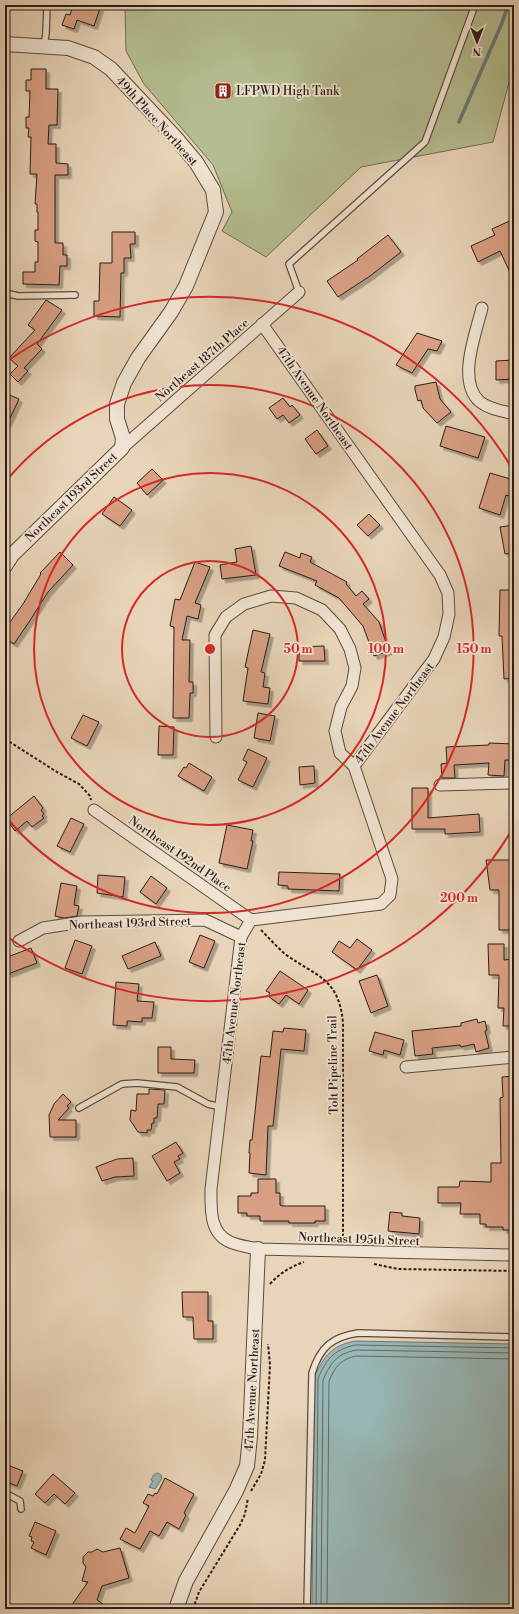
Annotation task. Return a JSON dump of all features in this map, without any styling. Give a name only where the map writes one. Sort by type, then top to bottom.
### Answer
[{"type":"street","name":"49th Place Northeast","points":[[5,44],[68,48],[94,57],[111,69],[176,137],[196,162],[213,190],[216,212],[186,286],[171,312],[138,358],[124,383],[118,404],[117,419],[123,438],[122,448]]},
{"type":"street","name":"Northeast 187th Place","points":[[122,448],[299,292]]},
{"type":"street","points":[[482,308],[468,363],[469,379],[472,391],[479,401],[488,407],[514,414]]},
{"type":"street","name":"47th Avenue Northeast","points":[[213,1224],[211,1189],[241,937],[251,920],[381,904],[390,895],[392,879],[354,766],[434,659],[444,637],[448,614],[448,593],[440,575],[262,324]]},
{"type":"street","name":"Northeast 193rd Street","points":[[5,566],[12,555],[122,448]]},
{"type":"street","points":[[216,737],[215,635],[226,617],[244,604],[271,596],[296,598],[322,610],[340,628],[350,649],[355,668],[352,686],[341,707],[335,731],[340,753],[354,766]]},
{"type":"street","points":[[440,785],[514,783]]},
{"type":"street","name":"Northeast 192nd Place","points":[[94,810],[251,920]]},
{"type":"street","name":"Northeast 193rd Street","points":[[18,942],[43,928],[90,922],[205,920],[241,937]]},
{"type":"street","points":[[406,1067],[514,1057]]},
{"type":"street","name":"Northeast 195th Street","points":[[213,1224],[219,1234],[230,1242],[258,1249],[514,1255]]},
{"type":"street","name":"47th Avenue Northeast","points":[[176,1609],[186,1581],[236,1491],[247,1466],[250,1437],[258,1249]]},
{"type":"lane","points":[[44,46],[47,5]]},
{"type":"lane","points":[[299,292],[289,264],[425,142],[475,5]]},
{"type":"lane","points":[[5,293],[18,296],[74,295]]},
{"type":"lane","points":[[79,1108],[122,1084],[137,1083],[177,1087],[208,1104],[221,1107]]},
{"type":"lane","points":[[307,1609],[312,1373],[316,1360],[323,1349],[333,1341],[345,1335],[358,1333],[514,1337]]},
{"type":"lane","points":[[5,1493],[20,1501],[21,1509]]},
{"type":"path","points":[[5,739],[79,784],[90,796],[94,810]]},
{"type":"path","name":"Tolt Pipeline Trail","points":[[251,920],[284,952],[323,978],[332,988],[341,1008],[343,1023],[343,1250]]},
{"type":"path","points":[[370,1263],[398,1269],[514,1271]]},
{"type":"green space","points":[[125,5],[514,5],[514,64],[493,142],[361,167],[266,257],[222,231],[232,212],[213,165],[144,84],[126,51]]},
{"type":"water","points":[[355,1341],[514,1344],[514,1609],[312,1609],[314,1377],[329,1353],[340,1346]]},
{"type":"water","points":[[158,1473],[162,1478],[155,1489],[149,1487],[153,1481],[151,1480],[153,1476]]},
{"type":"building","points":[[73,5],[91,5],[100,8],[94,26],[77,20],[74,29],[62,25],[66,14],[70,15]]},
{"type":"building","points":[[31,69],[46,69],[46,89],[58,89],[57,125],[49,125],[48,144],[56,144],[56,163],[68,164],[68,175],[55,175],[55,243],[63,243],[63,255],[67,255],[67,266],[60,266],[59,285],[23,284],[23,272],[35,272],[35,262],[38,262],[38,242],[35,241],[35,230],[38,230],[38,212],[37,204],[35,204],[37,174],[30,174],[31,137],[28,137],[29,128],[26,128],[26,117],[29,117],[30,91],[26,91],[26,80],[31,80]]},
{"type":"building","name":"LFPWD High Tank","points":[[225,84],[228,85],[228,95],[221,96],[218,95],[217,88],[218,85]]},
{"type":"building","points":[[514,219],[514,281],[500,251],[478,262],[471,246],[495,235],[492,229]]},
{"type":"building","points":[[112,232],[135,232],[135,244],[130,244],[131,258],[124,258],[124,273],[121,273],[120,317],[94,316],[94,301],[99,301],[100,263],[112,263]]},
{"type":"building","points":[[388,235],[401,252],[370,276],[338,297],[327,281],[358,260],[357,259]]},
{"type":"building","points":[[46,300],[62,310],[37,344],[42,349],[24,368],[28,371],[18,382],[10,374],[18,366],[9,358],[35,330],[28,325]]},
{"type":"building","points":[[417,333],[442,341],[437,351],[428,349],[412,373],[396,365]]},
{"type":"building","points":[[514,360],[514,379],[496,380],[496,361]]},
{"type":"building","points":[[436,382],[440,399],[451,412],[437,423],[423,408],[421,400],[418,401],[415,390],[415,386]]},
{"type":"building","points":[[5,393],[19,399],[5,429]]},
{"type":"building","points":[[283,398],[290,407],[292,405],[300,415],[289,423],[283,415],[277,419],[269,408]]},
{"type":"building","points":[[446,426],[485,437],[478,458],[440,446]]},
{"type":"building","points":[[317,430],[328,446],[316,454],[305,439]]},
{"type":"building","points":[[152,469],[163,480],[147,495],[137,483]]},
{"type":"building","points":[[490,473],[514,480],[514,491],[512,497],[506,495],[500,515],[479,508]]},
{"type":"building","points":[[114,497],[132,510],[120,526],[102,514]]},
{"type":"building","points":[[369,514],[380,525],[368,536],[357,525]]},
{"type":"building","points":[[514,525],[514,553],[505,554],[500,527]]},
{"type":"building","points":[[251,546],[256,575],[222,579],[220,565],[237,562],[235,549]]},
{"type":"building","points":[[60,552],[73,565],[48,592],[14,644],[5,638],[5,629],[23,604],[41,574],[40,573]]},
{"type":"building","points":[[285,552],[300,558],[301,553],[312,557],[310,562],[347,582],[346,584],[356,596],[362,591],[369,599],[363,604],[379,622],[389,651],[374,656],[363,626],[339,598],[315,585],[317,581],[279,566]]},
{"type":"building","points":[[195,562],[210,567],[195,603],[201,605],[198,619],[187,616],[182,640],[190,640],[189,682],[193,682],[193,693],[190,693],[189,718],[173,718],[174,627],[170,626],[175,599],[180,600]]},
{"type":"building","points":[[500,590],[514,590],[514,678],[504,679],[502,636],[499,636]]},
{"type":"building","points":[[253,630],[270,634],[261,672],[265,673],[263,687],[270,688],[268,704],[243,701],[248,668],[245,667]]},
{"type":"building","points":[[324,646],[325,661],[299,661],[299,647]]},
{"type":"building","points":[[258,713],[275,716],[270,741],[254,738]]},
{"type":"building","points":[[83,715],[99,722],[87,746],[71,738]]},
{"type":"building","points":[[159,726],[174,727],[173,755],[158,755]]},
{"type":"building","points":[[489,743],[514,744],[514,760],[505,760],[504,776],[488,775],[489,763],[454,765],[455,778],[442,778],[441,764],[447,763],[446,747],[489,745]]},
{"type":"building","points":[[248,749],[267,758],[253,787],[238,780],[247,762],[243,760]]},
{"type":"building","points":[[189,763],[212,777],[204,791],[178,776],[184,767],[186,768]]},
{"type":"building","points":[[314,766],[315,783],[300,785],[299,767]]},
{"type":"building","points":[[412,788],[428,788],[428,818],[479,814],[480,832],[445,834],[445,829],[412,829]]},
{"type":"building","points":[[34,796],[43,808],[41,810],[44,814],[42,816],[44,818],[32,827],[27,821],[15,831],[6,819]]},
{"type":"building","points":[[71,818],[84,824],[70,852],[57,846]]},
{"type":"building","points":[[227,825],[253,830],[251,841],[253,841],[247,869],[219,863]]},
{"type":"building","points":[[486,860],[514,860],[514,876],[510,876],[510,902],[514,902],[514,930],[499,930],[499,890],[490,890]]},
{"type":"building","points":[[279,872],[340,874],[339,891],[288,889],[288,886],[278,885]]},
{"type":"building","points":[[98,875],[125,877],[123,897],[97,893]]},
{"type":"building","points":[[151,876],[167,888],[156,904],[140,892]]},
{"type":"building","points":[[61,883],[77,886],[74,905],[79,906],[77,916],[64,918],[55,916]]},
{"type":"building","points":[[200,935],[215,941],[204,968],[189,962]]},
{"type":"building","points":[[357,939],[372,950],[357,970],[332,952],[339,941],[350,948]]},
{"type":"building","points":[[75,940],[92,946],[82,974],[65,968]]},
{"type":"building","points":[[155,942],[161,956],[128,969],[122,956]]},
{"type":"building","points":[[488,944],[504,944],[504,960],[514,959],[514,1026],[503,1026],[504,1008],[498,1008],[499,975],[489,975]]},
{"type":"building","points":[[31,948],[37,963],[8,974],[5,967],[5,958]]},
{"type":"building","points":[[280,971],[308,990],[299,1004],[286,995],[279,1004],[268,996],[270,993],[266,991]]},
{"type":"building","points":[[377,975],[388,1006],[371,1013],[359,981]]},
{"type":"building","points":[[116,982],[139,984],[137,1001],[154,1002],[152,1018],[142,1018],[142,1022],[127,1021],[127,1026],[113,1025]]},
{"type":"building","points":[[477,1019],[478,1023],[485,1021],[487,1030],[485,1031],[489,1048],[476,1052],[474,1044],[461,1047],[460,1045],[432,1048],[433,1054],[415,1056],[412,1031],[461,1026],[461,1023]]},
{"type":"building","points":[[284,1028],[306,1030],[304,1051],[281,1049],[273,1126],[268,1126],[266,1175],[249,1173],[250,1140],[252,1140],[261,1056],[270,1057],[273,1031],[283,1032]]},
{"type":"building","points":[[375,1032],[404,1040],[400,1055],[384,1050],[383,1055],[369,1051]]},
{"type":"building","points":[[158,1047],[171,1047],[171,1059],[195,1060],[194,1073],[158,1073]]},
{"type":"building","points":[[514,1076],[514,1230],[503,1230],[503,1227],[486,1227],[486,1224],[480,1224],[480,1214],[460,1214],[461,1203],[438,1203],[438,1187],[459,1187],[460,1181],[491,1182],[491,1163],[501,1163],[500,1098],[503,1097],[502,1077]]},
{"type":"building","points":[[149,1089],[165,1090],[164,1104],[158,1104],[157,1118],[154,1118],[154,1123],[152,1123],[151,1130],[147,1130],[147,1133],[138,1132],[130,1120],[131,1110],[136,1111],[137,1094],[149,1094]]},
{"type":"building","points":[[63,1094],[71,1102],[67,1106],[69,1108],[58,1120],[76,1120],[76,1137],[50,1137],[49,1115],[54,1104]]},
{"type":"building","points":[[176,1142],[183,1153],[178,1156],[180,1159],[174,1162],[180,1173],[167,1181],[152,1156]]},
{"type":"building","points":[[133,1158],[134,1176],[115,1177],[102,1181],[96,1167],[117,1159]]},
{"type":"building","points":[[258,1179],[276,1179],[276,1193],[280,1193],[280,1205],[282,1206],[325,1206],[325,1221],[315,1221],[315,1223],[289,1223],[289,1221],[260,1221],[260,1216],[247,1216],[247,1213],[238,1213],[238,1196],[251,1196],[251,1193],[258,1193]]},
{"type":"building","points":[[390,1212],[402,1213],[402,1216],[420,1218],[419,1234],[388,1231]]},
{"type":"building","points":[[182,1292],[208,1292],[208,1321],[213,1321],[213,1339],[194,1339],[193,1317],[183,1317]]},
{"type":"building","points":[[5,1464],[23,1471],[17,1486],[5,1481]]},
{"type":"building","points":[[53,1474],[75,1493],[65,1504],[54,1494],[45,1503],[35,1494]]},
{"type":"building","points":[[165,1478],[194,1494],[184,1513],[186,1515],[179,1529],[167,1522],[159,1536],[150,1531],[140,1549],[120,1539],[126,1528],[135,1533],[149,1506],[143,1503],[148,1494],[153,1496],[155,1493],[157,1494]]},
{"type":"building","points":[[35,1522],[56,1531],[46,1555],[31,1548],[34,1542],[31,1541],[32,1537],[29,1536]]},
{"type":"building","points":[[120,1548],[129,1578],[102,1586],[97,1600],[110,1609],[69,1609],[88,1582],[82,1581],[86,1567],[83,1563],[83,1557],[88,1552],[92,1552],[97,1549],[103,1552]]},
{"type":"waterway","points":[[459,122],[502,23],[508,5]]},
{"type":"place","name":"LFPWD High Tank","points":[[223,91]]}]
